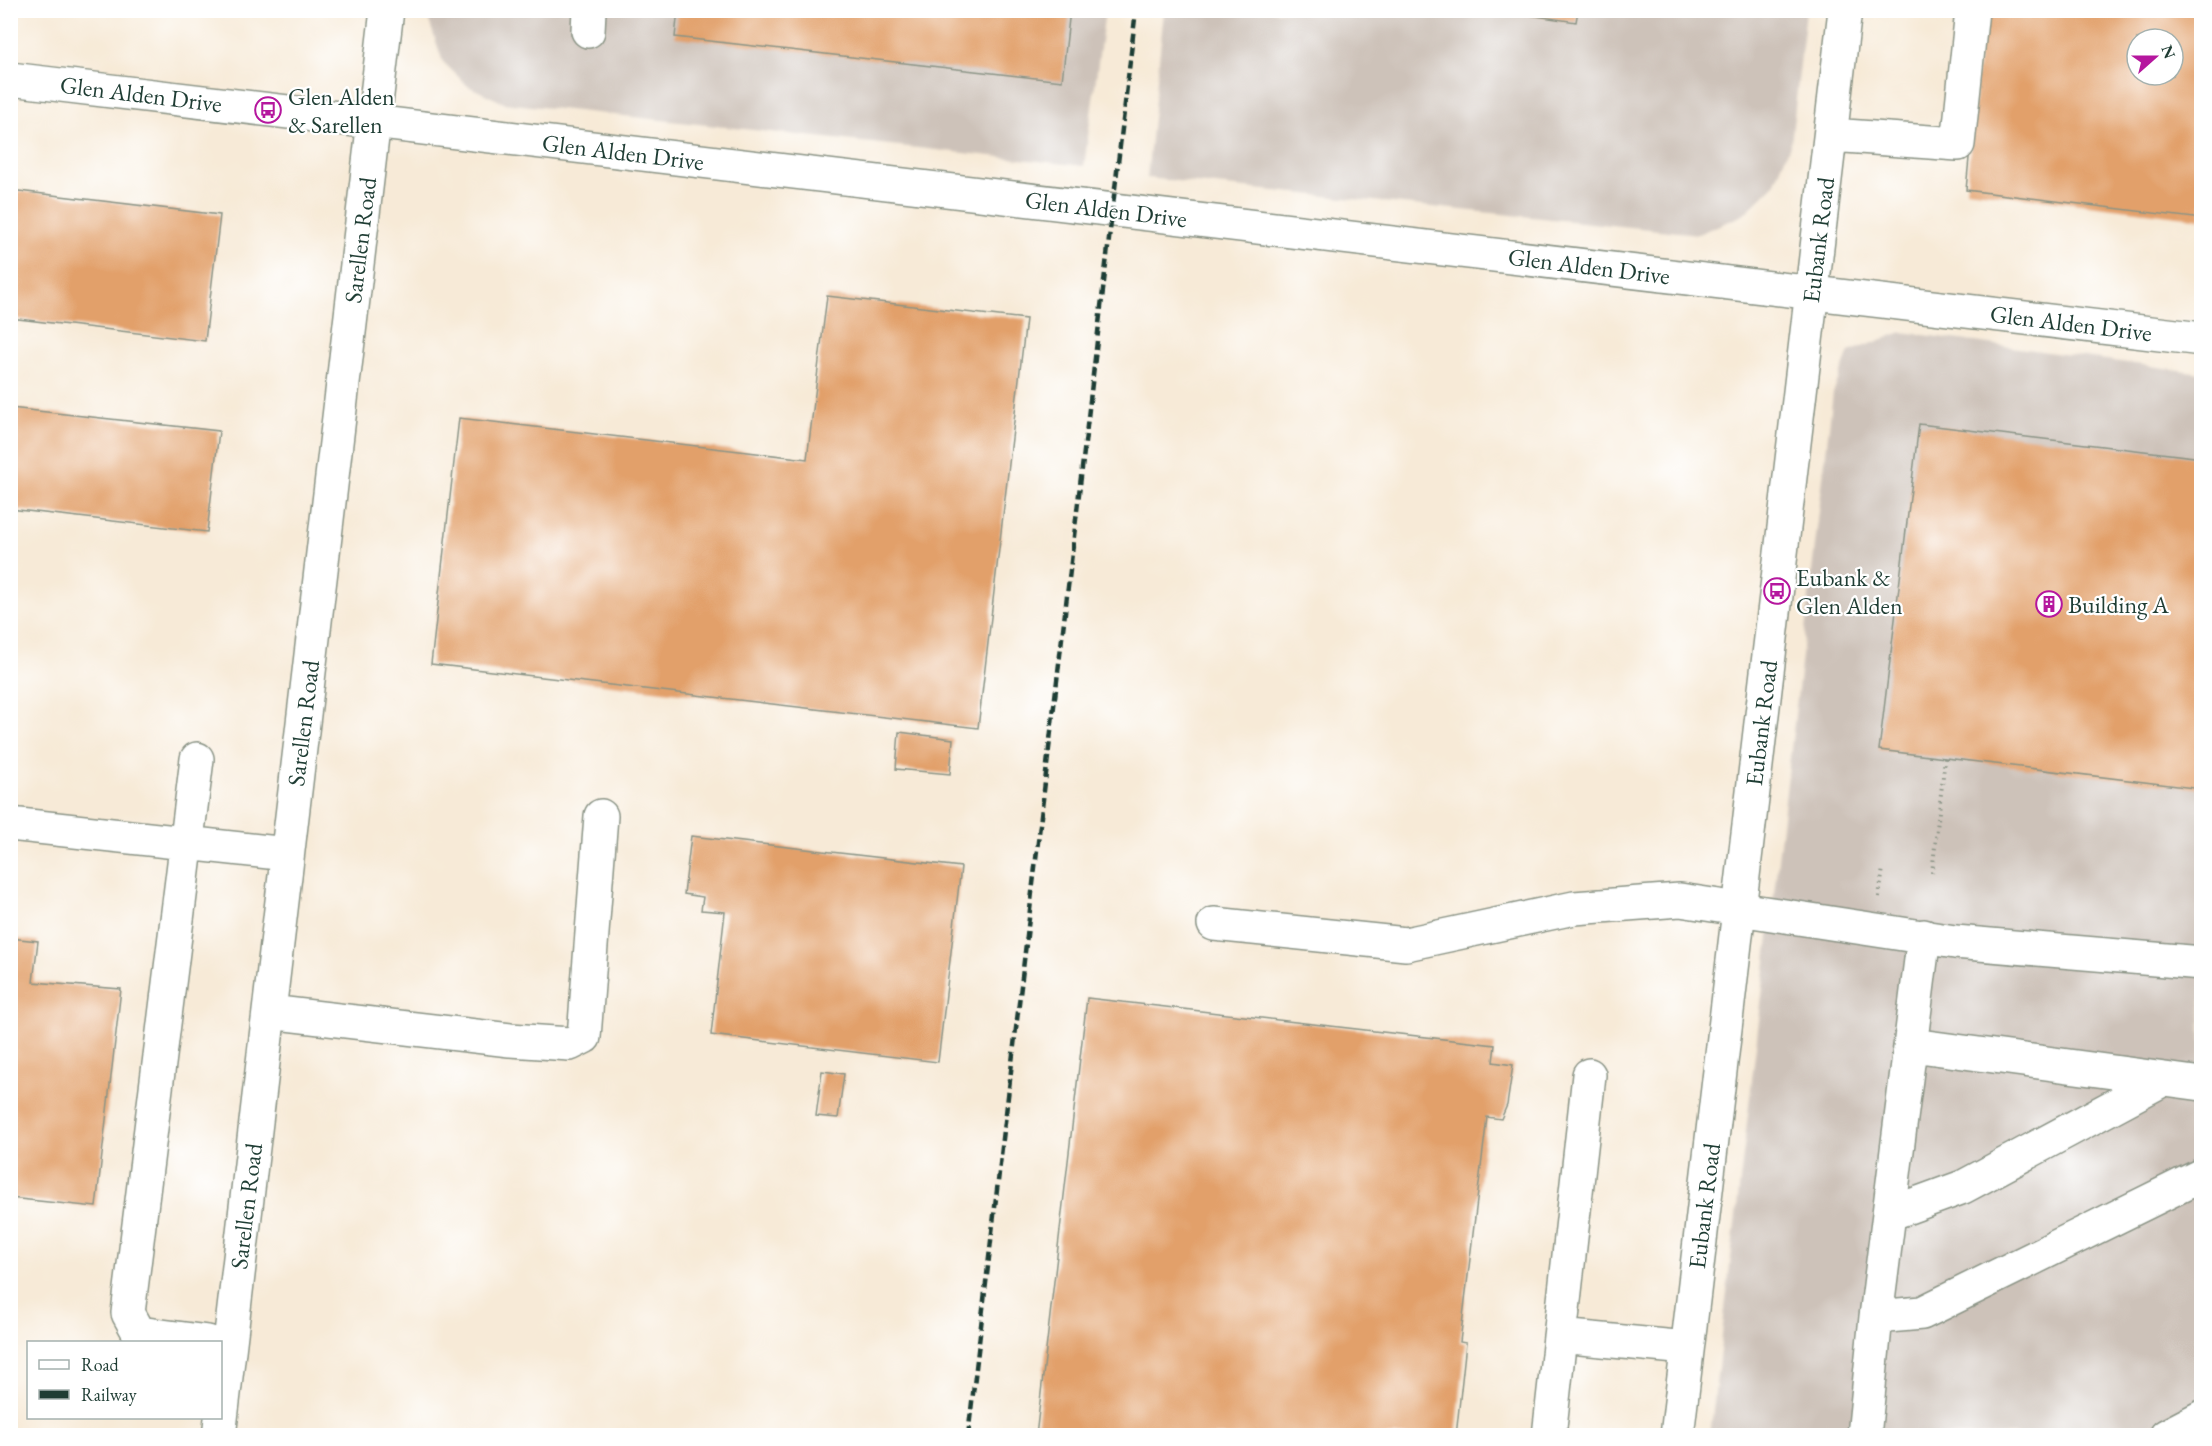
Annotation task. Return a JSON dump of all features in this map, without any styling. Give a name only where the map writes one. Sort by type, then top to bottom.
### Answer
[{"type":"street","name":"Sarellen Road","points":[[219,1341],[269,1012],[387,10]]},
{"type":"street","name":"Eubank Road","points":[[1677,1436],[1845,10]]},
{"type":"street","points":[[1831,135],[1958,144],[1972,10]]},
{"type":"street","name":"Glen Alden Drive","points":[[10,79],[2202,339]]},
{"type":"street","points":[[195,1341],[139,1334],[128,1313],[197,759]]},
{"type":"street","points":[[269,1012],[510,1040],[570,1044],[584,1037],[601,816]]},
{"type":"street","points":[[10,824],[186,845],[287,854]]},
{"type":"street","points":[[1214,924],[1406,944],[1574,908],[1680,900],[1739,907],[1955,942],[2202,963]]},
{"type":"street","points":[[1864,1436],[1876,1317],[1924,936]]},
{"type":"street","points":[[1912,1045],[2202,1084]]},
{"type":"street","points":[[1549,1436],[1589,1075]]},
{"type":"street","points":[[1889,1214],[1963,1187],[2164,1079]]},
{"type":"street","points":[[1876,1317],[1922,1313],[2202,1175]]},
{"type":"street","points":[[1560,1336],[1687,1348]]},
{"type":"street","points":[[2166,1436],[2202,1417]]},
{"type":"street","name":"Sarellen Road","points":[[219,1419],[219,1436]]},
{"type":"path","points":[[1932,873],[1945,758]]},
{"type":"shaded area","points":[[429,10],[1105,11],[1084,166],[504,103],[468,86],[443,62],[428,18]]},
{"type":"shaded area","points":[[1164,11],[1806,11],[1791,143],[1774,185],[1743,215],[1698,234],[1147,178]]},
{"type":"shaded area","points":[[1902,332],[2201,373],[2201,1435],[1710,1436],[1833,393],[1849,352]]},
{"type":"building","points":[[678,10],[1070,10],[1062,81],[675,37]]},
{"type":"building","points":[[1496,10],[1578,10],[1576,22]]},
{"type":"building","points":[[1983,10],[2202,10],[2202,219],[1966,190]]},
{"type":"building","points":[[10,190],[220,215],[205,341],[10,318]]},
{"type":"building","points":[[827,296],[1026,319],[978,728],[431,664],[459,418],[807,459]]},
{"type":"building","points":[[10,408],[219,431],[207,532],[10,509]]},
{"type":"building","name":"Building A","points":[[1919,424],[2202,458],[2202,789],[1879,750]]},
{"type":"building","points":[[899,732],[953,739],[950,774],[896,769]]},
{"type":"building","points":[[691,836],[961,867],[938,1062],[711,1035],[725,912],[701,910],[703,897],[684,894]]},
{"type":"building","points":[[10,938],[38,941],[33,982],[121,989],[96,1207],[10,1198]]},
{"type":"building","points":[[1087,998],[1495,1045],[1493,1062],[1513,1065],[1507,1105],[1501,1119],[1487,1117],[1460,1342],[1466,1343],[1456,1436],[1036,1436]]},
{"type":"building","points":[[822,1071],[844,1074],[838,1118],[816,1116]]},
{"type":"railway","points":[[968,1436],[1136,10]]},
{"type":"place","name":"Glen Alden & Sarellen","points":[[268,110]]},
{"type":"place","name":"Eubank & Glen Alden","points":[[1777,591]]},
{"type":"place","name":"Building A","points":[[2049,604]]}]
